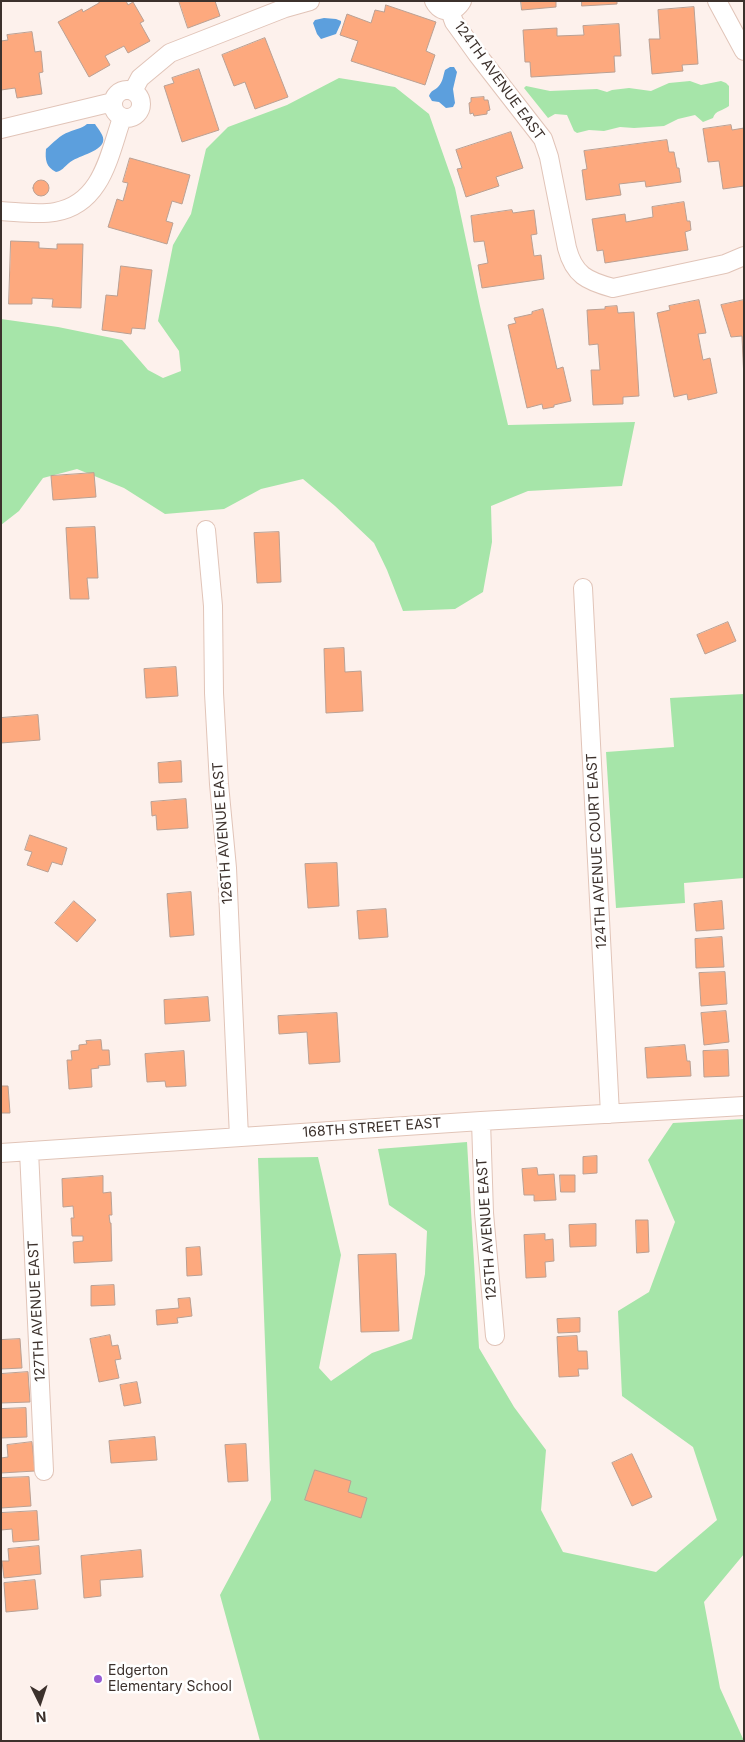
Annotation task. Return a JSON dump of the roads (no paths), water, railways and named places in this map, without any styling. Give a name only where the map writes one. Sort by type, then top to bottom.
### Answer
[{"type":"street","points":[[133,91],[140,78],[170,53],[283,4],[310,1]]},
{"type":"street","points":[[434,1],[441,9],[456,6]]},
{"type":"street","points":[[717,1],[744,51]]},
{"type":"street","name":"124TH AVENUE EAST","points":[[456,6],[454,22],[543,139],[550,157],[566,248],[570,261],[581,275],[595,283],[613,288],[725,264],[744,256]]},
{"type":"street","points":[[128,90],[133,91],[141,102],[139,112],[132,118],[122,118],[114,112],[112,102],[116,94],[128,90]]},
{"type":"street","points":[[1,129],[112,102]]},
{"type":"street","points":[[1,211],[55,212],[84,200],[103,175],[122,118]]},
{"type":"street","name":"126TH AVENUE EAST","points":[[206,530],[213,606],[214,694],[219,784],[227,868],[239,1137]]},
{"type":"street","name":"124TH AVENUE COURT EAST","points":[[583,588],[610,1114]]},
{"type":"street","name":"168TH STREET EAST","points":[[1,1153],[481,1121],[744,1106]]},
{"type":"street","name":"125TH AVENUE EAST","points":[[481,1121],[484,1213],[495,1336]]},
{"type":"street","name":"127TH AVENUE EAST","points":[[29,1151],[44,1471]]},
{"type":"water","points":[[324,18],[336,19],[341,21],[341,23],[336,34],[321,39],[313,23],[315,20]]},
{"type":"water","points":[[454,67],[457,72],[453,89],[455,103],[453,107],[446,108],[439,102],[432,101],[429,96],[441,83],[445,70]]},
{"type":"water","points":[[87,124],[95,124],[102,135],[103,142],[98,149],[73,160],[60,171],[56,172],[50,168],[47,163],[46,149],[63,135]]},
{"type":"place","name":"Edgerton Elementary School","points":[[98,1679]]}]
